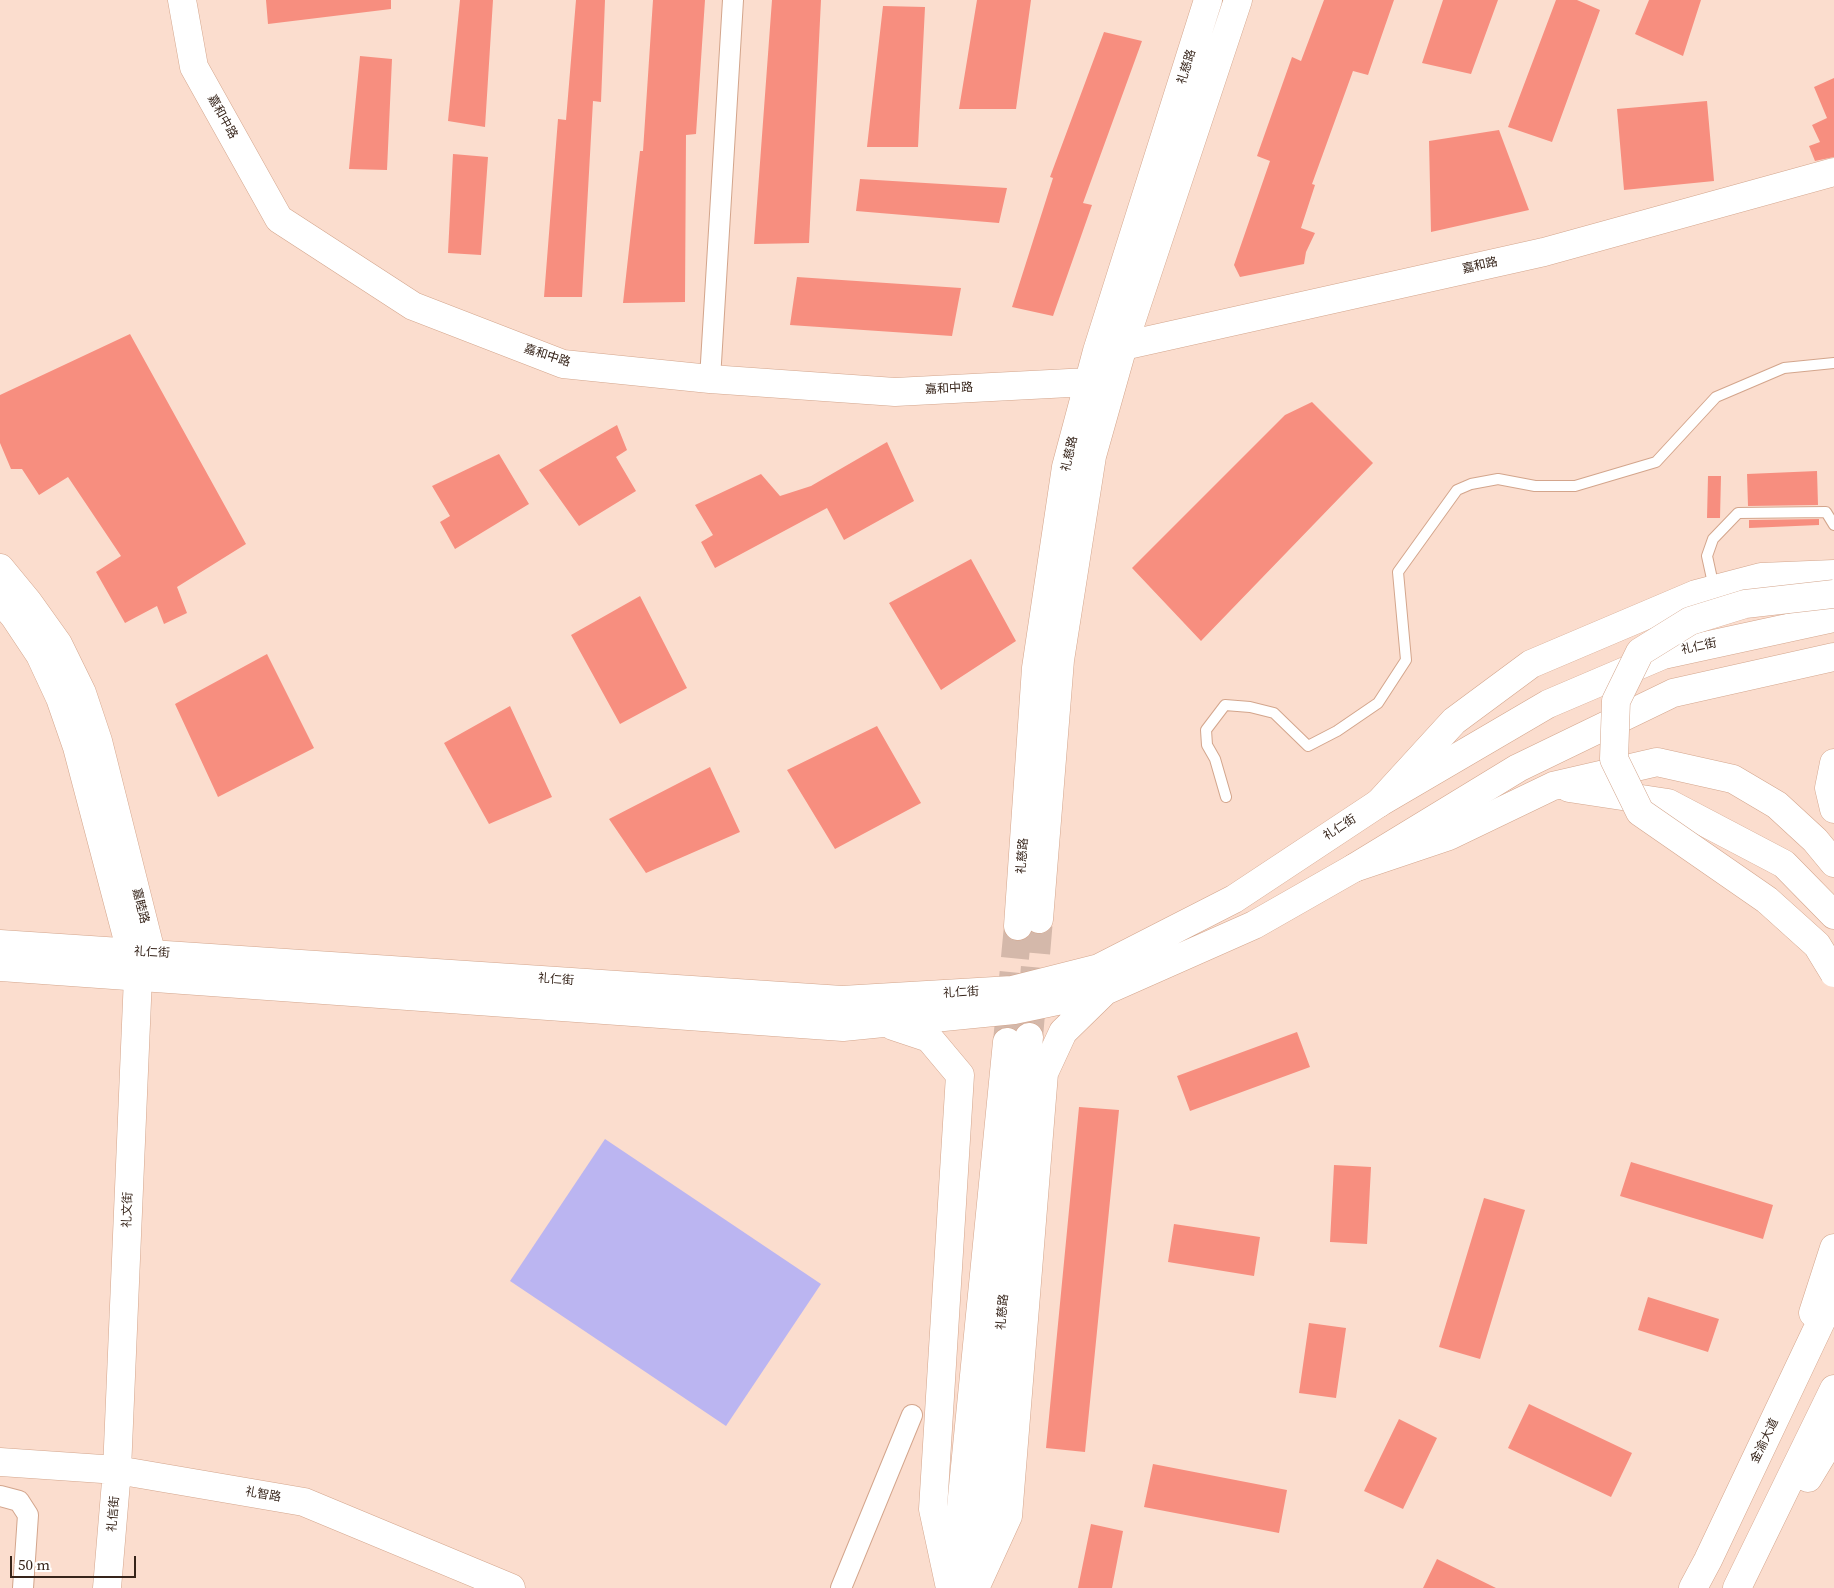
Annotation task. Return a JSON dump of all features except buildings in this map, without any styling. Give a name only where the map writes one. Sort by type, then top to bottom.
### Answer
[{"type":"main road","name":"嘉和中路","points":[[182,0],[194,67],[279,219],[413,306],[563,364],[710,380],[895,392],[1089,382]]},
{"type":"main road","name":"礼慈路","points":[[1208,0],[1103,332],[1066,467],[1036,668],[1028,923],[1060,660],[1092,456],[1123,346],[1238,0]]},
{"type":"main road","name":"嘉和路","points":[[1123,346],[1544,252],[1834,172]]},
{"type":"main road","name":"嘉睦路","points":[[0,568],[28,602],[58,644],[82,693],[98,742],[144,965]]},
{"type":"main road","points":[[1379,802],[1454,721],[1530,664],[1696,594],[1761,577],[1834,574]]},
{"type":"main road","points":[[1834,594],[1745,604],[1690,621],[1640,652],[1616,701],[1614,759],[1640,812],[1767,900],[1817,945],[1834,973]]},
{"type":"main road","name":"嘉睦路","points":[[0,600],[14,616],[40,655],[60,698],[77,747],[144,965]]},
{"type":"main road","name":"礼仁街","points":[[0,967],[144,965],[842,1000],[1012,990],[1099,968],[1234,899],[1379,802],[1548,704],[1663,655],[1834,618]]},
{"type":"main road","name":"礼仁街","points":[[0,944],[144,965],[843,1027],[1014,1010],[1105,991],[1254,926],[1354,868],[1518,768],[1672,693],[1834,657]]},
{"type":"main road","points":[[1354,868],[1449,836],[1553,786],[1657,762],[1732,779],[1777,805],[1815,840],[1834,863]]},
{"type":"main road","points":[[1834,763],[1829,788],[1834,809]]},
{"type":"main road","points":[[1553,786],[1668,803],[1784,864],[1834,915]]},
{"type":"main road","name":"礼文街","points":[[117,1470],[144,965]]},
{"type":"main road","points":[[964,1588],[1008,1516],[1044,1073],[1063,1032],[1105,991]]},
{"type":"main road","points":[[885,1023],[929,1038],[960,1075],[933,1509],[964,1588]]},
{"type":"main road","name":"礼慈路","points":[[964,1588],[1018,1039]]},
{"type":"main road","points":[[1786,1398],[1834,1248]]},
{"type":"main road","name":"金渝大道","points":[[1693,1588],[1786,1398],[1834,1294]]},
{"type":"main road","points":[[1740,1583],[1834,1389]]},
{"type":"main road","points":[[1740,1583],[1818,1463],[1834,1435]]},
{"type":"main road","name":"礼智路","points":[[0,1462],[117,1470],[304,1502],[511,1588]]},
{"type":"main road","name":"礼信街","points":[[107,1588],[117,1470]]},
{"type":"street","points":[[710,380],[733,0]]},
{"type":"street","points":[[840,1588],[912,1415]]},
{"type":"street","points":[[0,1496],[19,1502],[28,1516],[23,1588]]},
{"type":"lane","points":[[1226,797],[1215,759],[1208,745],[1206,730],[1225,705],[1250,706],[1274,713],[1308,746],[1337,731],[1378,703],[1406,660],[1398,572],[1456,490],[1471,484],[1498,479],[1535,486],[1575,486],[1656,462],[1716,397],[1784,368],[1834,363]]},
{"type":"lane","points":[[1714,589],[1707,556],[1713,539],[1738,513],[1826,512],[1834,525]]},
{"type":"shaded area","points":[[605,1139],[821,1284],[726,1426],[510,1281]]},
{"type":"tunnel","points":[[1029,1037],[1039,919]]},
{"type":"tunnel","points":[[1007,1042],[1018,926]]}]
